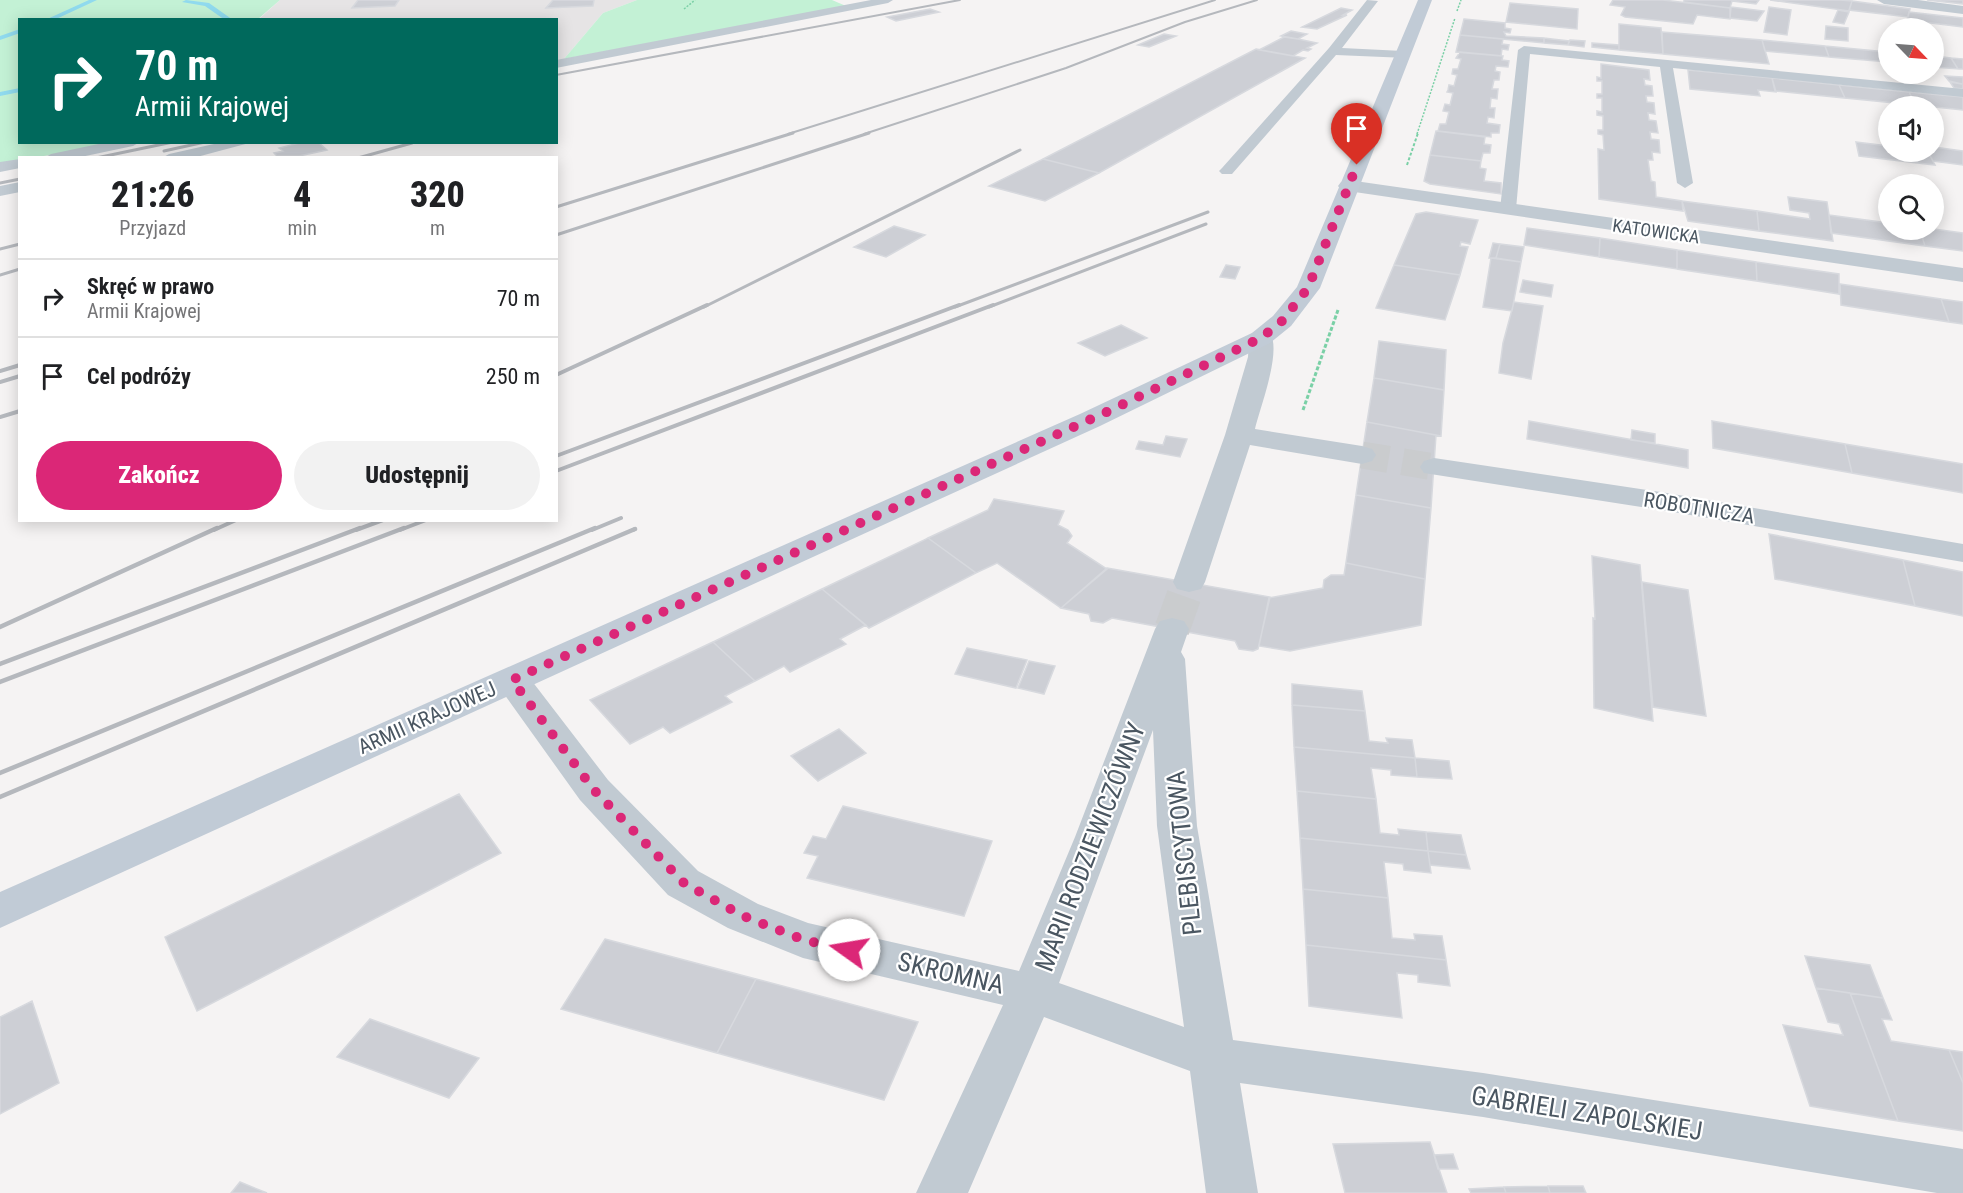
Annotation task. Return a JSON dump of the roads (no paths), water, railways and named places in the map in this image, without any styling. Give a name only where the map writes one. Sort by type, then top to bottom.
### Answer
[{"type":"street","name":"ARMII KRAJOWEJ","points":[[0,911],[1109,411],[1261,338],[1282,321],[1308,288],[1425,0]]},
{"type":"street","points":[[1884,0],[1963,10]]},
{"type":"street","name":"KATOWICKA","points":[[1348,186],[1963,275]]},
{"type":"street","points":[[1189,582],[1239,435],[1261,357],[1261,338]]},
{"type":"street","points":[[1239,435],[1362,455]]},
{"type":"street","name":"ROBOTNICZA","points":[[1434,467],[1667,502],[1963,554]]},
{"type":"street","name":"MARII RODZIEWICZÓWNY","points":[[942,1193],[1032,993],[1170,638]]},
{"type":"street","name":"PLEBISCYTOWA","points":[[1170,638],[1177,826],[1232,1193]]},
{"type":"street","name":"SKROMNA","points":[[512,680],[594,790],[684,883],[743,916],[804,940],[1032,993]]},
{"type":"street","points":[[1032,993],[1211,1058]]},
{"type":"street","name":"GABRIELI ZAPOLSKIEJ","points":[[1211,1058],[1483,1095],[1963,1173]]},
{"type":"lane","points":[[558,64],[888,0]]},
{"type":"lane","points":[[1227,171],[1333,51],[1372,1]]},
{"type":"lane","points":[[1508,209],[1524,50],[1963,93]]},
{"type":"lane","points":[[1333,51],[1403,55]]},
{"type":"lane","points":[[1666,64],[1685,183]]},
{"type":"lane","points":[[61,156],[123,144]]},
{"type":"lane","points":[[179,156],[236,144]]},
{"type":"lane","points":[[0,167],[18,163]]},
{"type":"lane","points":[[0,191],[18,187]]},
{"type":"waterway","points":[[53,18],[94,0]]},
{"type":"waterway","points":[[196,0],[185,2],[207,4],[227,18]]},
{"type":"waterway","points":[[0,38],[18,32]]},
{"type":"waterway","points":[[0,94],[18,90]]},
{"type":"tunnel","points":[[1362,455],[1434,467]]},
{"type":"tunnel","points":[[1172,629],[1189,582]]},
{"type":"railway","points":[[558,75],[960,0]]},
{"type":"railway","points":[[788,134],[1215,0]]},
{"type":"railway","points":[[864,134],[1066,68],[1185,22],[1257,0]]},
{"type":"railway","points":[[558,206],[793,133]]},
{"type":"railway","points":[[558,234],[869,133]]},
{"type":"railway","points":[[106,156],[163,144]]},
{"type":"railway","points":[[164,151],[196,144]]},
{"type":"railway","points":[[365,156],[408,144]]},
{"type":"railway","points":[[704,307],[1020,150]]},
{"type":"railway","points":[[0,183],[18,179]]},
{"type":"railway","points":[[955,307],[1208,212]]},
{"type":"railway","points":[[989,307],[1206,224]]},
{"type":"railway","points":[[0,249],[18,244]]},
{"type":"railway","points":[[0,275],[18,270]]},
{"type":"railway","points":[[558,374],[707,305]]},
{"type":"railway","points":[[558,455],[959,305]]},
{"type":"railway","points":[[558,470],[993,305]]},
{"type":"railway","points":[[0,371],[18,366]]},
{"type":"railway","points":[[0,382],[18,377]]},
{"type":"railway","points":[[0,417],[18,412]]},
{"type":"railway","points":[[592,530],[621,518]]},
{"type":"railway","points":[[214,530],[232,522]]},
{"type":"railway","points":[[356,530],[378,522]]},
{"type":"railway","points":[[400,530],[421,522]]},
{"type":"railway","points":[[0,627],[217,528]]},
{"type":"railway","points":[[0,664],[360,528]]},
{"type":"railway","points":[[0,682],[404,528]]},
{"type":"railway","points":[[0,773],[595,528]]},
{"type":"railway","points":[[0,797],[635,529],[633,530]]}]
